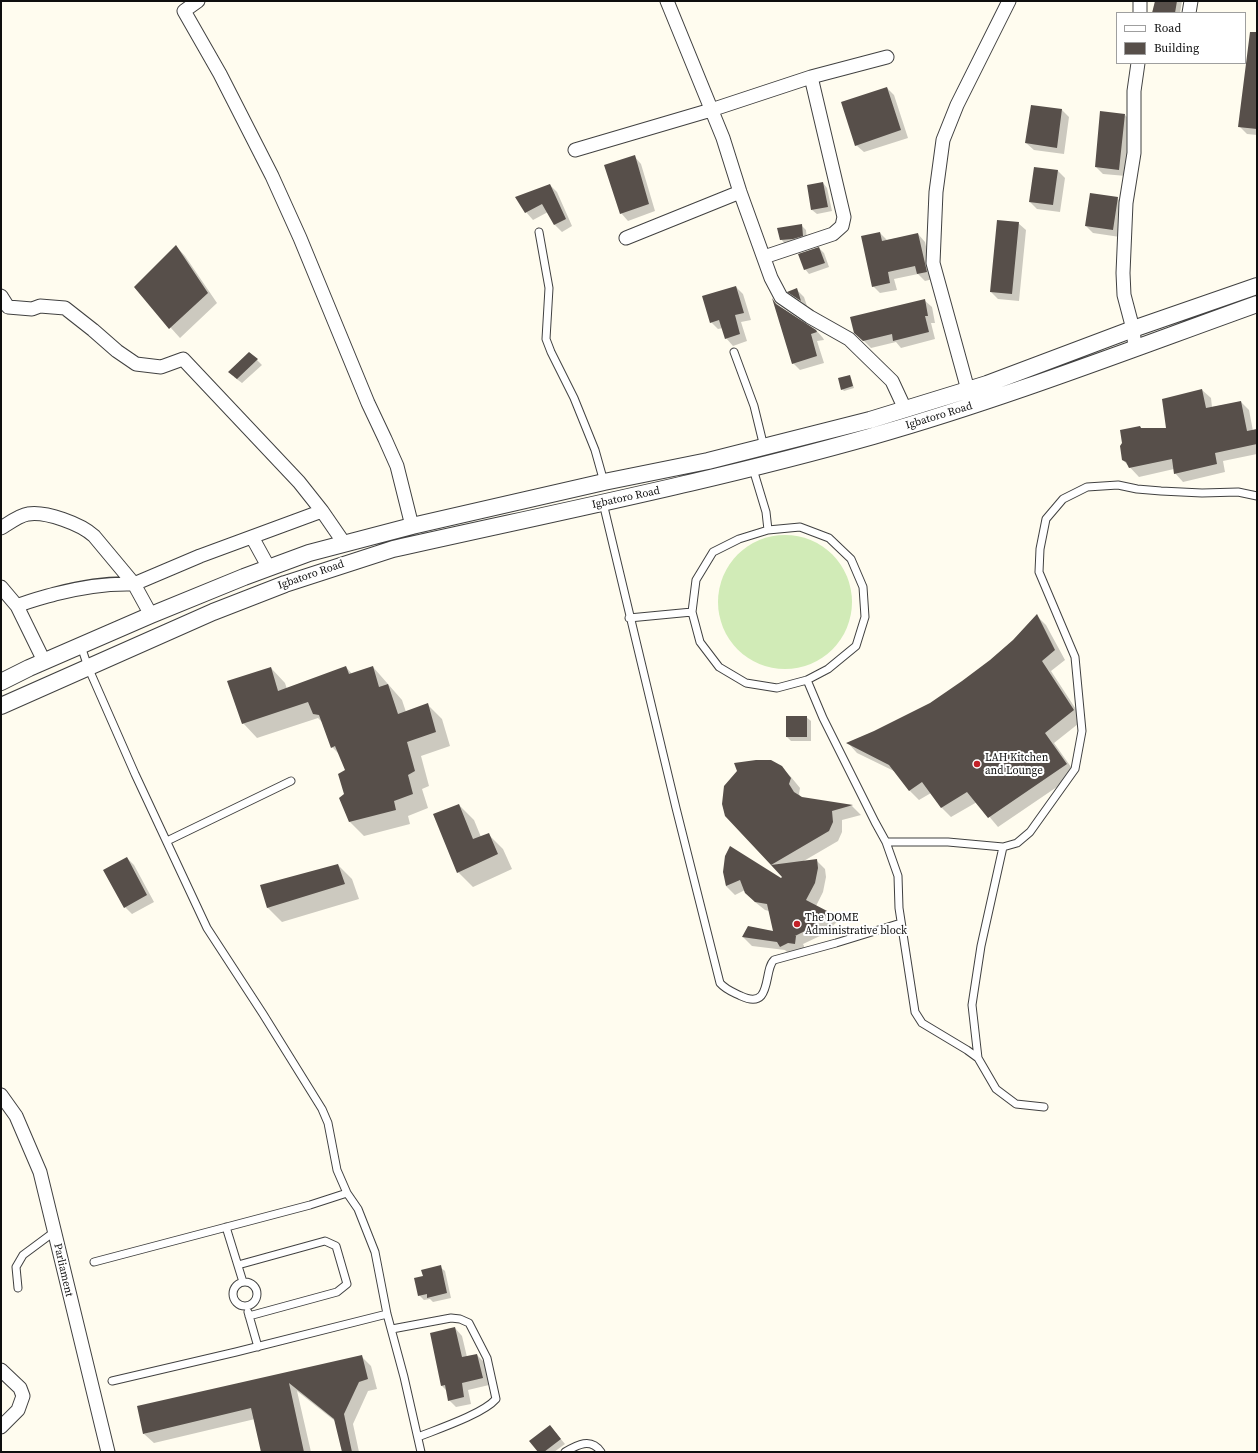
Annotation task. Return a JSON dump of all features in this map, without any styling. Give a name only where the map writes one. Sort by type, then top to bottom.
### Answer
[{"type":"street","points":[[198,1],[181,6],[220,74],[272,176],[300,238],[368,403],[396,466],[412,526]]},
{"type":"street","points":[[667,1],[723,138],[740,192],[771,278],[781,297],[810,317],[849,339],[892,381],[906,409]]},
{"type":"street","points":[[968,390],[933,263],[936,192],[943,140],[957,105],[1009,1]]},
{"type":"street","points":[[1140,1],[1140,12]]},
{"type":"street","points":[[1189,12],[1191,1]]},
{"type":"street","points":[[575,150],[711,110],[811,77],[887,57]]},
{"type":"street","points":[[1136,348],[1134,329],[1124,295],[1122,273],[1126,203],[1134,153],[1134,91],[1138,64]]},
{"type":"street","points":[[1134,91],[1145,64]]},
{"type":"street","points":[[764,257],[833,234],[842,226],[844,217],[811,77]]},
{"type":"street","points":[[626,238],[740,192]]},
{"type":"street","name":"Igbatoro Road","points":[[1,682],[151,615],[309,553],[412,526],[604,482],[708,461],[870,420],[987,384],[1134,329],[1257,286]]},
{"type":"street","points":[[1,296],[8,307],[32,309],[40,306],[65,308],[117,351],[136,364],[161,367],[183,359],[298,482],[322,511],[344,543]]},
{"type":"street","name":"Igbatoro Road","points":[[1,706],[213,612],[285,584],[354,561],[393,549],[753,468],[873,436],[958,411],[1257,304]]},
{"type":"street","points":[[870,420],[873,436]]},
{"type":"street","points":[[16,606],[28,601],[82,587],[113,583],[134,584],[200,556],[322,511]]},
{"type":"street","points":[[1,528],[27,514],[35,513],[71,522],[87,530],[94,536],[134,584],[151,615]]},
{"type":"street","points":[[252,537],[269,568]]},
{"type":"street","points":[[1,587],[16,606],[44,662]]},
{"type":"street","name":"Parliament","points":[[1,1096],[16,1116],[40,1172],[108,1452]]},
{"type":"street","points":[[1,1370],[20,1388],[23,1396],[18,1410],[1,1427]]},
{"type":"lane","points":[[539,232],[549,288],[546,339],[574,398],[595,450],[604,482]]},
{"type":"lane","points":[[734,352],[754,406],[764,447]]},
{"type":"lane","points":[[753,468],[766,512],[768,530]]},
{"type":"lane","points":[[886,842],[948,842],[1003,847],[1017,843],[1030,832],[1074,769],[1082,731],[1075,657],[1040,572],[1040,549],[1046,520],[1063,499],[1087,487],[1118,485],[1161,491],[1202,493],[1238,492],[1257,496]]},
{"type":"lane","points":[[602,503],[629,618],[720,983],[725,989],[748,1000],[756,999],[763,994],[768,981],[770,966],[774,960],[836,944],[901,923]]},
{"type":"lane","points":[[800,527],[828,538],[851,559],[863,587],[865,617],[856,646],[828,669],[807,680],[777,688],[746,683],[718,668],[700,642],[692,612],[696,580],[713,552],[739,539],[768,530],[800,527]]},
{"type":"lane","points":[[629,618],[692,612]]},
{"type":"lane","points":[[81,646],[88,667],[135,774],[207,928],[322,1109],[328,1122],[337,1170],[347,1193],[358,1209],[375,1252],[387,1314],[392,1329],[421,1452]]},
{"type":"lane","points":[[807,680],[823,718],[886,842],[898,876],[901,923],[911,977],[915,1012],[922,1023],[978,1058]]},
{"type":"lane","points":[[167,841],[291,781]]},
{"type":"lane","points":[[1003,847],[981,946],[972,1005],[978,1058],[996,1089],[1016,1104],[1044,1107]]},
{"type":"lane","points":[[94,1262],[310,1205],[347,1193]]},
{"type":"lane","points":[[226,1227],[243,1282]]},
{"type":"lane","points":[[18,1288],[16,1267],[23,1255],[54,1232]]},
{"type":"lane","points":[[238,1265],[325,1241],[336,1246],[347,1284],[337,1292],[249,1316]]},
{"type":"lane","points":[[243,1282],[250,1282],[257,1288],[258,1296],[254,1303],[247,1306],[236,1302],[233,1296],[237,1285],[243,1282]]},
{"type":"lane","points":[[247,1306],[258,1347]]},
{"type":"lane","points":[[112,1381],[258,1347],[387,1314]]},
{"type":"lane","points":[[392,1329],[451,1318],[460,1319],[469,1323],[487,1358],[496,1399],[492,1404],[480,1411],[418,1437]]},
{"type":"lane","points":[[565,1452],[580,1444],[589,1443],[601,1452]]},
{"type":"green space","points":[[792,535],[817,543],[837,560],[847,576],[851,589],[851,615],[847,628],[841,639],[827,654],[811,664],[798,668],[778,669],[753,661],[733,644],[723,628],[719,615],[718,595],[726,570],[743,550],[759,540],[772,536]]},
{"type":"building","points":[[1155,1],[1177,1],[1175,12],[1152,12]]},
{"type":"building","points":[[1250,32],[1257,32],[1257,129],[1238,127]]},
{"type":"building","points":[[887,87],[901,130],[855,146],[841,102]]},
{"type":"building","points":[[1031,105],[1062,109],[1057,148],[1025,143]]},
{"type":"building","points":[[1100,111],[1125,114],[1119,170],[1095,167]]},
{"type":"building","points":[[635,155],[649,204],[620,214],[604,165]]},
{"type":"building","points":[[1034,167],[1058,170],[1053,205],[1029,202]]},
{"type":"building","points":[[823,182],[828,207],[811,210],[807,185]]},
{"type":"building","points":[[550,184],[566,219],[554,225],[542,204],[525,213],[515,197]]},
{"type":"building","points":[[1090,193],[1118,197],[1113,230],[1085,226]]},
{"type":"building","points":[[997,220],[1019,222],[1012,294],[990,292]]},
{"type":"building","points":[[802,224],[803,236],[793,239],[780,240],[777,228]]},
{"type":"building","points":[[880,232],[882,241],[918,233],[927,272],[917,274],[915,266],[888,272],[890,283],[872,287],[861,236]]},
{"type":"building","points":[[176,245],[208,293],[169,329],[134,287]]},
{"type":"building","points":[[819,247],[825,263],[804,270],[798,254]]},
{"type":"building","points":[[736,286],[744,313],[735,315],[740,334],[725,339],[719,320],[710,323],[702,296]]},
{"type":"building","points":[[797,288],[801,301],[787,292]]},
{"type":"building","points":[[772,298],[776,304],[816,330],[817,332],[811,334],[817,356],[792,364]]},
{"type":"building","points":[[925,299],[928,316],[925,316],[929,332],[893,341],[892,334],[863,341],[854,333],[850,317]]},
{"type":"building","points":[[249,352],[258,359],[237,379],[228,372]]},
{"type":"building","points":[[850,375],[853,386],[841,390],[838,378]]},
{"type":"building","points":[[1202,389],[1206,408],[1241,401],[1247,431],[1257,429],[1257,444],[1215,453],[1217,464],[1174,474],[1172,459],[1129,468],[1126,462],[1122,460],[1120,430],[1140,426],[1141,428],[1166,428],[1162,399]]},
{"type":"building","points":[[1037,614],[1055,650],[1042,661],[1074,710],[1045,733],[1067,764],[988,818],[967,792],[941,808],[922,782],[909,791],[889,765],[846,743],[874,731],[930,703],[990,660],[1013,640]]},
{"type":"building","points":[[346,666],[349,674],[373,666],[379,687],[388,684],[398,714],[428,703],[436,732],[407,742],[415,771],[408,775],[413,794],[394,801],[396,810],[349,822],[339,798],[344,794],[338,774],[345,770],[335,746],[331,748],[319,715],[313,714],[308,702],[242,724],[227,681],[271,667],[278,691]]},
{"type":"building","points":[[786,716],[807,716],[807,737],[786,737]]},
{"type":"building","points":[[756,760],[771,760],[782,766],[791,778],[789,784],[794,792],[802,797],[853,805],[832,811],[833,822],[829,831],[771,865],[725,816],[722,804],[724,786],[737,771],[734,763]]},
{"type":"building","points":[[459,804],[473,839],[489,833],[498,854],[457,873],[433,814]]},
{"type":"building","points":[[730,846],[781,878],[782,877],[771,865],[817,859],[818,868],[815,883],[806,900],[829,912],[813,927],[795,936],[795,944],[788,943],[780,947],[777,942],[742,937],[748,926],[773,931],[767,904],[755,902],[745,893],[740,880],[726,886],[723,872],[725,856]]},
{"type":"building","points":[[127,857],[147,895],[124,908],[103,870]]},
{"type":"building","points":[[338,864],[345,884],[267,908],[260,885]]},
{"type":"building","points":[[441,1265],[447,1293],[427,1298],[427,1294],[418,1296],[414,1278],[423,1276],[421,1270]]},
{"type":"building","points":[[455,1327],[462,1357],[477,1354],[483,1378],[462,1383],[464,1397],[448,1401],[445,1385],[441,1386],[430,1333]]},
{"type":"building","points":[[362,1355],[368,1379],[359,1382],[344,1414],[352,1452],[342,1452],[334,1419],[289,1383],[304,1452],[261,1452],[251,1408],[143,1434],[137,1406]]},
{"type":"building","points":[[550,1425],[561,1439],[544,1452],[538,1452],[529,1441]]},
{"type":"place","name":"LAH Kitchen and Lounge","points":[[977,764]]},
{"type":"place","name":"The DOME Administrative block","points":[[797,924]]}]
